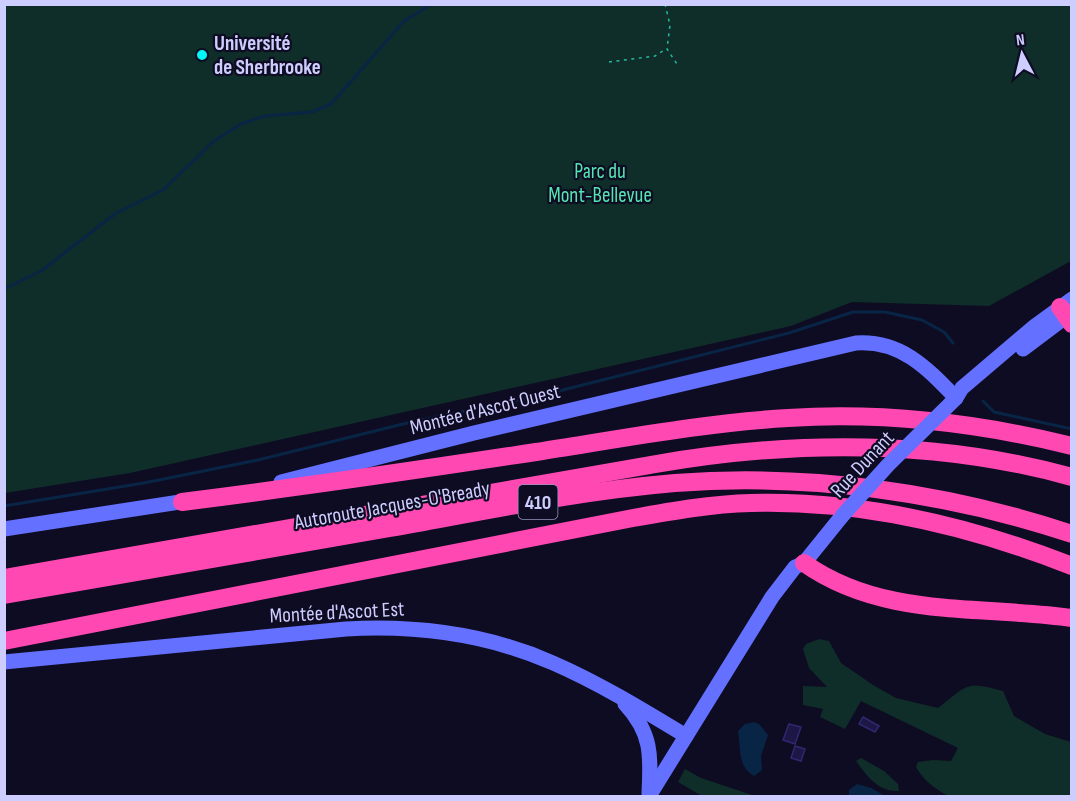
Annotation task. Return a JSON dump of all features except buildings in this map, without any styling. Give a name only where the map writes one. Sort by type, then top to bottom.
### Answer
[{"type":"highway","points":[[182,502],[324,484],[721,424],[790,418],[865,417],[945,423],[1017,434],[1071,446]]},
{"type":"highway","name":"Autoroute Jacques-O'Bready","points":[[4,578],[656,464],[760,449],[837,446],[925,450],[1014,463],[1071,477]]},
{"type":"highway","name":"Autoroute Jacques-O'Bready","points":[[4,595],[581,495],[696,482],[792,482],[886,490],[981,508],[1071,534]]},
{"type":"highway","points":[[4,641],[633,518],[696,507],[738,504],[820,506],[903,517],[989,537],[1071,566]]},
{"type":"highway","points":[[804,563],[843,587],[891,601],[941,608],[1071,618]]},
{"type":"street","name":"Rue Dunant","points":[[649,796],[772,597],[795,567],[804,563],[888,465],[951,403],[968,395],[1068,311]]},
{"type":"street","name":"Montée d'Ascot Ouest","points":[[4,529],[182,502],[303,477],[474,433],[850,343],[873,343],[904,352],[923,364],[951,403]]},
{"type":"street","name":"Montée d'Ascot Est","points":[[4,662],[334,630],[400,628],[451,633],[503,645],[554,663],[686,736]]},
{"type":"street","points":[[614,695],[637,717],[647,739],[651,761],[649,796]]},
{"type":"path","points":[[665,4],[670,25],[667,49],[679,67]]},
{"type":"path","points":[[609,62],[655,56],[667,49]]},
{"type":"green space","name":"Parc du Mont-Bellevue","points":[[4,5],[1071,5],[1071,261],[989,306],[852,302],[791,326],[130,473],[5,493]]},
{"type":"green space","points":[[819,639],[829,641],[841,663],[896,698],[938,708],[968,687],[981,686],[1003,691],[1014,716],[1045,734],[1071,742],[1071,796],[948,796],[930,784],[916,767],[918,762],[951,761],[958,748],[861,701],[845,729],[820,717],[823,709],[803,705],[803,686],[827,687],[809,668],[803,649],[806,644]]},
{"type":"green space","points":[[861,758],[884,771],[898,784],[899,791],[885,789],[874,782],[856,761]]},
{"type":"green space","points":[[685,769],[701,778],[755,796],[702,796],[678,782]]},
{"type":"water","points":[[754,722],[759,724],[768,735],[761,756],[762,770],[754,776],[742,762],[738,731],[745,724]]},
{"type":"water","points":[[857,784],[871,788],[885,796],[849,796],[849,790]]},
{"type":"waterway","points":[[4,289],[41,271],[116,213],[163,190],[214,141],[241,124],[265,116],[312,112],[331,104],[404,21],[432,4]]},
{"type":"waterway","points":[[4,506],[144,483],[258,460],[411,422],[535,397],[789,333],[853,312],[885,312],[922,320],[944,332],[953,343]]},
{"type":"waterway","points":[[983,401],[994,412],[1072,429]]},
{"type":"place","name":"Université de Sherbrooke","points":[[202,55]]}]
